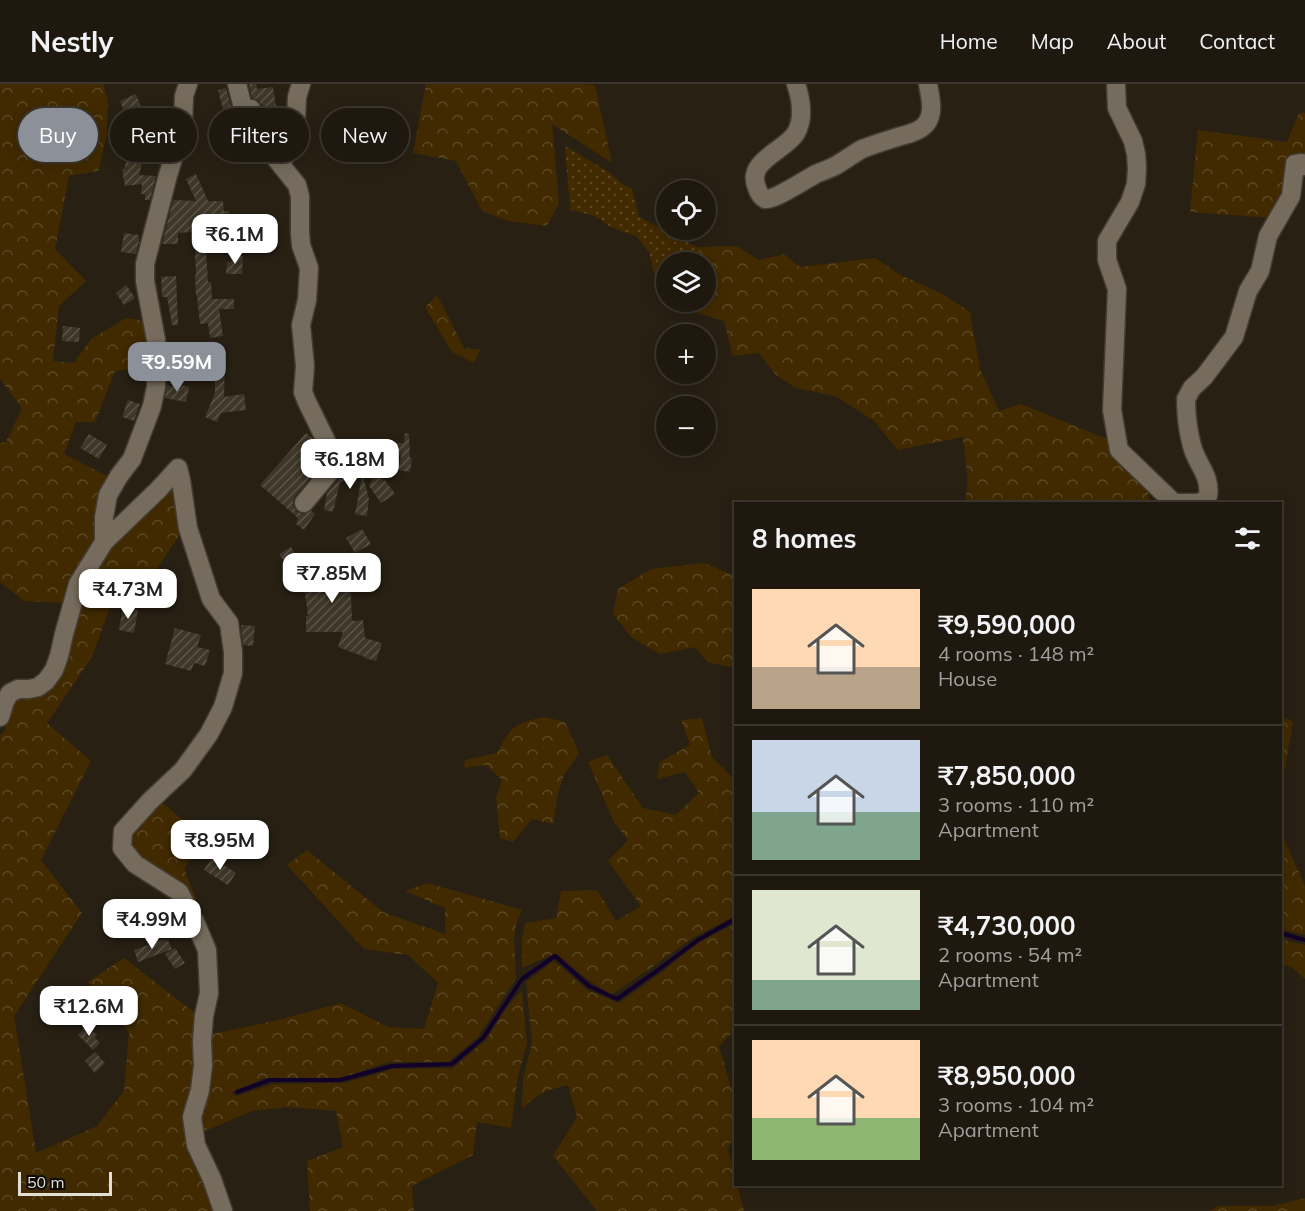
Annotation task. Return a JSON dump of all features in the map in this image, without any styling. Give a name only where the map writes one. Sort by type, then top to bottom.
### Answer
[{"type":"street","points":[[104,542],[104,517],[108,495],[132,459],[147,423],[156,387],[156,340],[145,281],[145,264],[183,127],[184,96],[188,84]]},
{"type":"street","points":[[237,84],[243,108],[251,109],[258,133],[297,185],[300,196],[301,245],[309,268],[307,300],[301,326],[305,366],[303,392],[335,462],[334,467],[304,503]]},
{"type":"street","points":[[280,163],[291,149],[295,137],[297,97],[301,84]]},
{"type":"street","points":[[796,84],[801,105],[797,131],[790,141],[759,166],[754,175],[755,186],[765,199],[780,195],[860,151],[917,131],[926,123],[932,111],[928,84]]},
{"type":"street","points":[[1116,84],[1117,108],[1133,141],[1137,168],[1136,184],[1130,202],[1107,241],[1107,260],[1117,289],[1112,410],[1119,450],[1173,502]]},
{"type":"street","points":[[1202,502],[1208,496],[1209,487],[1205,471],[1192,448],[1186,399],[1192,388],[1204,377],[1234,337],[1248,291],[1260,271],[1268,236],[1291,196],[1295,164],[1302,163],[1305,166]]},
{"type":"street","points":[[0,717],[10,693],[18,689],[38,687],[54,670],[78,584],[104,542],[178,468],[182,480],[188,528],[211,599],[229,623],[233,673],[223,707],[209,734],[183,770],[123,831],[122,848],[135,864],[179,892],[195,921],[207,951],[209,993],[204,1016],[203,1066],[200,1090],[192,1117],[196,1145],[212,1179],[223,1211]]},
{"type":"green space","points":[[0,84],[103,84],[108,100],[107,135],[98,171],[69,176],[55,249],[86,281],[59,306],[53,361],[74,363],[91,339],[126,318],[146,321],[151,367],[115,371],[95,422],[76,422],[64,454],[109,477],[97,501],[94,525],[96,546],[65,603],[24,601],[0,582],[0,443],[6,442],[22,408],[0,379]]},
{"type":"green space","points":[[426,84],[595,85],[612,163],[552,124],[559,203],[547,226],[508,221],[482,211],[456,161],[413,153]]},
{"type":"green space","points":[[1299,113],[1305,113],[1305,156],[1298,155],[1286,161],[1284,197],[1272,218],[1190,212],[1198,130],[1287,142]]},
{"type":"green space","points":[[565,146],[609,172],[632,189],[639,217],[656,226],[656,240],[683,240],[697,247],[699,252],[656,252],[656,274],[649,252],[636,236],[612,228],[595,216],[570,210]]},
{"type":"green space","points":[[737,246],[759,260],[784,254],[800,267],[876,258],[898,274],[941,293],[970,312],[980,369],[999,411],[1021,404],[1107,439],[1147,486],[1150,502],[965,502],[968,480],[963,437],[898,450],[873,420],[835,396],[796,388],[776,375],[759,353],[733,356],[724,321],[698,313],[716,312],[716,252],[699,252],[697,247]]},
{"type":"green space","points":[[437,295],[464,348],[480,350],[474,363],[452,352],[425,307]]},
{"type":"green space","points":[[175,482],[182,531],[137,599],[112,602],[92,657],[47,723],[91,761],[41,860],[82,913],[14,1016],[36,1153],[97,1126],[124,1091],[129,1033],[88,982],[124,958],[196,1014],[195,1090],[217,1211],[0,1211],[0,735],[4,732],[17,694],[35,692],[80,592],[114,543]]},
{"type":"green space","points":[[704,563],[734,576],[734,668],[707,662],[695,647],[660,654],[632,638],[613,614],[618,589],[651,569]]},
{"type":"green space","points":[[544,717],[565,722],[579,753],[564,775],[553,824],[532,819],[513,842],[500,838],[496,797],[502,780],[486,765],[464,768],[465,760],[497,753],[506,737],[519,724]]},
{"type":"green space","points":[[1282,717],[1293,722],[1282,781]]},
{"type":"green space","points":[[702,718],[712,757],[734,779],[734,917],[691,939],[611,995],[583,976],[556,953],[522,968],[522,938],[525,923],[556,918],[561,891],[597,890],[616,921],[641,906],[608,861],[628,840],[614,822],[588,762],[607,755],[643,808],[676,815],[699,793],[685,772],[657,779],[660,762],[690,745],[681,720]]},
{"type":"green space","points":[[161,802],[215,846],[193,855],[184,869],[215,946],[212,951],[197,918],[127,847],[129,832]]},
{"type":"green space","points":[[1282,834],[1305,886],[1305,935],[1282,929]]},
{"type":"green space","points":[[307,850],[383,912],[445,934],[445,908],[405,891],[427,883],[522,910],[514,938],[516,978],[478,1037],[448,1062],[389,1062],[339,1079],[264,1078],[231,1093],[237,1096],[273,1084],[344,1083],[393,1069],[453,1068],[486,1040],[506,1008],[522,990],[527,1043],[518,1076],[511,1128],[477,1122],[473,1155],[412,1186],[414,1211],[310,1211],[307,1161],[343,1147],[336,1111],[289,1107],[252,1111],[198,1134],[208,1035],[341,1003],[388,1027],[424,1029],[438,983],[408,955],[364,949],[287,865]]},
{"type":"green space","points":[[734,924],[734,1031],[719,1046],[734,1098],[734,1137],[728,1149],[734,1172],[734,1186],[737,1186],[744,1211],[597,1211],[553,1156],[577,1117],[568,1085],[543,1093],[522,1109],[523,1079],[532,1044],[526,982],[554,961],[587,990],[619,1003],[699,942]]},
{"type":"green space","points":[[1282,939],[1305,945],[1305,979],[1291,967],[1282,965]]},
{"type":"green space","points":[[1305,1198],[1305,1211],[1209,1211],[1219,1206],[1273,1206]]},
{"type":"building","points":[[249,84],[256,84],[257,89],[273,87],[276,108],[263,108],[258,100],[252,98]]},
{"type":"building","points":[[226,88],[231,108],[222,108],[218,90]]},
{"type":"building","points":[[136,94],[141,107],[123,108],[120,101]]},
{"type":"building","points":[[126,162],[142,162],[139,175],[156,176],[150,200],[145,200],[145,194],[141,194],[142,184],[125,186],[122,169]]},
{"type":"building","points":[[196,174],[208,201],[223,201],[224,211],[229,211],[230,222],[216,230],[178,233],[178,244],[162,244],[173,200],[196,201],[186,179]]},
{"type":"building","points":[[259,229],[260,250],[248,250],[247,230]]},
{"type":"building","points":[[124,233],[139,235],[136,254],[121,252]]},
{"type":"building","points":[[206,250],[208,282],[211,282],[212,299],[234,299],[234,309],[219,309],[223,336],[210,338],[208,323],[200,324],[195,276],[195,251]]},
{"type":"building","points":[[231,255],[243,256],[242,274],[226,274],[227,262],[231,262]]},
{"type":"building","points":[[176,276],[178,325],[172,325],[167,297],[162,297],[161,277]]},
{"type":"building","points":[[126,285],[135,298],[124,305],[116,293]]},
{"type":"building","points":[[63,326],[80,328],[79,342],[62,341]]},
{"type":"building","points":[[213,361],[225,361],[224,397],[244,394],[246,410],[221,413],[217,422],[205,417],[215,393],[215,376],[212,376]]},
{"type":"building","points":[[177,384],[189,387],[186,402],[165,398],[167,385],[176,387]]},
{"type":"building","points":[[128,400],[140,404],[134,421],[122,417]]},
{"type":"building","points":[[306,433],[312,438],[324,462],[293,501],[297,512],[303,514],[311,511],[315,514],[304,530],[296,524],[298,518],[260,485]]},
{"type":"building","points":[[405,433],[409,434],[410,458],[412,458],[410,472],[398,470],[401,455],[393,456],[393,443],[404,443]]},
{"type":"building","points":[[89,434],[107,445],[99,459],[80,448]]},
{"type":"building","points":[[359,461],[369,499],[367,516],[355,514],[362,476],[340,482],[333,512],[324,510],[327,493],[343,474],[346,465]]},
{"type":"building","points":[[374,475],[385,480],[395,494],[381,503],[369,486]]},
{"type":"building","points":[[362,529],[371,544],[355,553],[346,538]]},
{"type":"building","points":[[291,547],[307,574],[335,558],[338,563],[348,559],[355,574],[350,576],[352,619],[353,621],[363,620],[365,638],[382,643],[376,661],[338,647],[343,632],[306,632],[306,616],[308,616],[305,593],[279,554]]},
{"type":"building","points":[[123,607],[138,610],[134,633],[119,630]]},
{"type":"building","points":[[241,625],[255,626],[253,646],[243,645]]},
{"type":"building","points":[[175,628],[201,635],[197,647],[210,650],[205,666],[194,663],[191,671],[165,664]]},
{"type":"building","points":[[212,857],[236,873],[228,885],[204,870]]},
{"type":"building","points":[[165,939],[168,940],[172,949],[138,962],[134,950]]},
{"type":"building","points":[[175,948],[185,963],[175,969],[165,954]]},
{"type":"building","points":[[87,1025],[97,1035],[95,1038],[100,1043],[93,1050],[78,1035]]},
{"type":"building","points":[[95,1052],[105,1063],[95,1073],[85,1061]]},
{"type":"waterway","points":[[237,1092],[270,1080],[340,1080],[392,1066],[452,1064],[483,1038],[522,979],[555,956],[589,986],[617,999],[698,940],[734,920]]},
{"type":"waterway","points":[[1282,934],[1305,940]]}]
